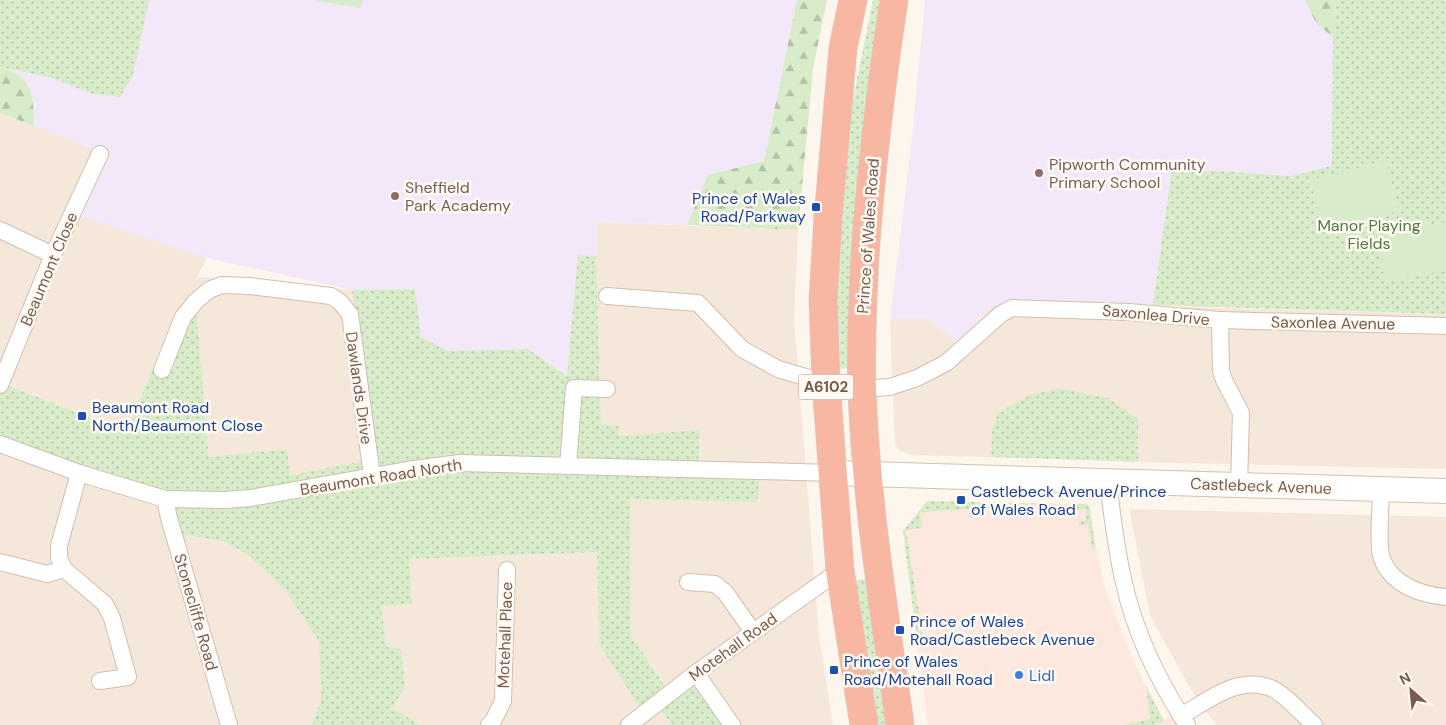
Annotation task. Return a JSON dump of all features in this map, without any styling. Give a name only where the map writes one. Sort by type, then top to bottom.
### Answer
[{"type":"highway","name":"A6102","points":[[853,0],[844,48],[828,218],[823,300],[826,383],[840,570],[864,725]]},
{"type":"highway","name":"Prince of Wales Road","points":[[894,0],[886,50],[870,186],[862,305],[862,389],[867,474],[900,725]]},
{"type":"street","name":"Beaumont Close","points":[[0,385],[53,255],[100,154]]},
{"type":"street","points":[[0,230],[53,255]]},
{"type":"street","name":"Dawlands Drive","points":[[162,370],[182,317],[209,290],[222,285],[250,286],[331,296],[340,302],[350,314],[372,476]]},
{"type":"street","points":[[607,296],[698,303],[742,349],[778,369],[826,383],[862,389]]},
{"type":"street","name":"Saxonlea Drive","points":[[862,389],[890,387],[917,378],[946,363],[1001,314],[1012,308],[1129,312],[1220,320],[1221,371],[1241,413],[1239,486]]},
{"type":"street","name":"Saxonlea Avenue","points":[[1220,320],[1446,326]]},
{"type":"street","points":[[568,466],[574,388],[607,389]]},
{"type":"street","name":"Beaumont Road North","points":[[0,444],[79,473],[166,499],[225,500],[251,498],[372,476],[460,463],[832,473]]},
{"type":"street","points":[[79,473],[59,546],[59,558],[64,569],[105,604],[112,618],[128,676],[100,681]]},
{"type":"street","points":[[832,473],[867,474]]},
{"type":"street","name":"Castlebeck Avenue","points":[[867,474],[1446,491]]},
{"type":"street","points":[[1108,481],[1126,592],[1140,634],[1160,679],[1184,720],[1222,691],[1239,685],[1257,685],[1274,690],[1314,725]]},
{"type":"street","points":[[1381,489],[1380,538],[1382,559],[1391,574],[1406,586],[1424,594],[1446,597]]},
{"type":"street","name":"Stonecliffe Road","points":[[166,499],[169,518],[229,725]]},
{"type":"street","points":[[0,562],[47,574],[64,569]]},
{"type":"street","name":"Motehall Place","points":[[489,725],[503,701],[507,570]]},
{"type":"street","name":"Motehall Road","points":[[628,725],[696,673],[840,570]]},
{"type":"street","points":[[688,582],[715,584],[725,592],[753,632]]},
{"type":"street","points":[[696,673],[732,725]]},
{"type":"shaded area","name":"Sheffield Park Academy","points":[[0,0],[797,0],[764,161],[708,175],[687,225],[598,222],[596,256],[578,256],[568,376],[528,349],[448,351],[420,337],[415,289],[352,290],[207,258],[81,216],[111,155],[0,113]]},
{"type":"shaded area","name":"Pipworth Community Primary School","points":[[925,0],[1305,0],[1316,23],[1333,37],[1333,166],[1291,176],[1172,168],[1153,305],[1011,302],[991,306],[959,344],[930,319],[890,319],[911,147]]},
{"type":"shaded area","points":[[0,113],[111,155],[81,216],[207,258],[197,277],[352,290],[378,458],[290,475],[287,449],[209,457],[196,310],[155,364],[126,432],[6,384],[0,396]]},
{"type":"shaded area","points":[[598,222],[798,230],[794,319],[819,635],[833,725],[730,725],[673,698],[631,636],[630,499],[757,502],[698,476],[700,431],[618,436],[601,424],[596,256]]},
{"type":"shaded area","points":[[1011,302],[1446,314],[1446,469],[1138,462],[1138,419],[992,429],[991,457],[910,455],[899,450],[895,445],[890,319],[930,319],[959,344],[991,306]]},
{"type":"shaded area","points":[[0,436],[169,501],[181,534],[223,541],[248,555],[286,591],[319,642],[321,699],[312,725],[0,725]]},
{"type":"shaded area","points":[[927,501],[1086,504],[1088,506],[1104,585],[1140,675],[1164,720],[1173,715],[1180,725],[928,725],[903,531]]},
{"type":"shaded area","points":[[1131,509],[1446,517],[1446,725],[1217,725],[1188,685],[1150,615],[1130,513]]},
{"type":"shaded area","points":[[597,552],[599,644],[660,708],[672,725],[420,725],[393,708],[381,606],[412,604],[409,559]]},
{"type":"green space","points":[[0,0],[149,0],[132,78],[120,97],[90,93],[49,77],[0,67]]},
{"type":"green space","points":[[310,0],[362,0],[361,8]]},
{"type":"green space","points":[[797,0],[827,0],[813,69],[798,230],[687,225],[708,175],[764,161]]},
{"type":"green space","points":[[873,0],[881,0],[867,90],[869,98],[853,368],[834,369],[833,316],[849,100],[853,99]]},
{"type":"green space","points":[[1305,0],[1335,0],[1333,37],[1316,23]]},
{"type":"green space","name":"Manor Playing Fields","points":[[1335,0],[1446,0],[1446,314],[1153,305],[1172,168],[1291,176],[1332,166]]},
{"type":"green space","points":[[0,67],[20,76],[25,81],[32,96],[34,126],[0,113]]},
{"type":"green space","points":[[1386,161],[1399,211],[1323,230],[1310,180]]},
{"type":"green space","points":[[1446,222],[1446,271],[1385,282],[1377,235]]},
{"type":"green space","points":[[578,255],[596,256],[601,424],[619,426],[618,436],[700,430],[698,476],[760,477],[757,502],[630,499],[631,636],[673,698],[698,679],[730,725],[672,725],[660,708],[646,717],[599,644],[597,552],[409,559],[412,604],[381,606],[387,647],[401,649],[405,686],[393,708],[420,725],[312,725],[321,699],[319,642],[286,591],[248,555],[223,541],[180,534],[169,501],[0,436],[0,396],[5,384],[126,432],[155,364],[196,309],[209,457],[287,449],[290,475],[378,458],[352,290],[415,289],[421,337],[448,351],[528,349],[567,376]]},
{"type":"green space","points":[[1060,389],[1108,398],[1138,419],[1138,462],[991,457],[992,429],[998,413],[1032,394]]},
{"type":"green space","points":[[927,501],[1062,504],[920,512],[922,528],[906,530],[923,638],[917,640],[903,531]]},
{"type":"green space","points":[[1076,504],[1086,504],[1090,508],[1095,547],[1092,549],[1088,524],[1079,525],[1079,522],[1086,520],[1085,509],[1076,510]]},
{"type":"green space","points":[[868,579],[888,725],[872,725],[851,580]]},
{"type":"green space","points":[[1146,686],[1164,721],[1156,725],[1124,725],[1150,719]]},
{"type":"place","name":"Pipworth Community Primary School","points":[[1039,173]]},
{"type":"place","name":"Sheffield Park Academy","points":[[395,196]]},
{"type":"place","name":"Prince of Wales Road/Parkway","points":[[816,207]]},
{"type":"place","name":"Beaumont Road North/Beaumont Close","points":[[82,416]]},
{"type":"place","name":"Castlebeck Avenue/Prince of Wales Road","points":[[961,500]]},
{"type":"place","name":"Prince of Wales Road/Castlebeck Avenue","points":[[900,630]]},
{"type":"place","name":"Prince of Wales Road/Motehall Road","points":[[834,670]]},
{"type":"place","name":"Lidl","points":[[1019,675]]}]
